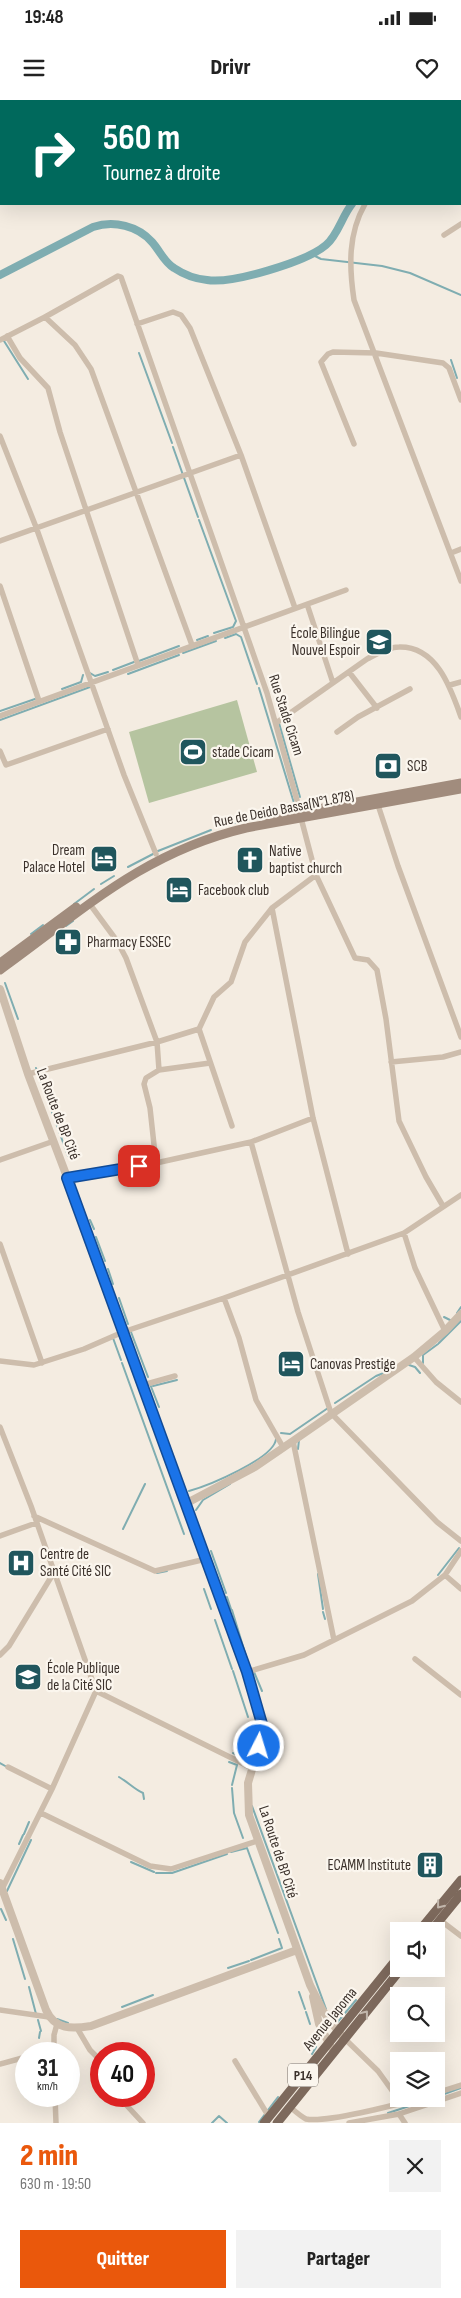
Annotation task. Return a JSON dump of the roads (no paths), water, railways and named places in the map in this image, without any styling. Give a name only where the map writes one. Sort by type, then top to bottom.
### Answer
[{"type":"main road","points":[[1,963],[106,886],[156,854],[181,842],[217,830],[428,793],[461,783]]},
{"type":"main road","name":"Rue de Deido Bassa(N°1.878)","points":[[1,963],[137,871],[180,850],[228,832],[301,814],[378,805],[428,793],[461,789]]},
{"type":"main road","points":[[426,1922],[461,1880]]},
{"type":"main road","points":[[440,1920],[461,1894]]},
{"type":"main road","name":"Avenue Japoma","points":[[267,2120],[390,1967]]},
{"type":"main road","name":"Avenue Japoma","points":[[277,2123],[395,1977]]},
{"type":"street","points":[[365,205],[355,226],[350,258],[354,300],[376,353],[461,581]]},
{"type":"street","points":[[444,234],[461,224]]},
{"type":"street","name":"Rue Stade Cicam","points":[[45,317],[119,276],[276,723],[316,874],[355,958],[368,960],[377,970],[391,1062]]},
{"type":"street","points":[[137,324],[166,312],[173,312],[181,315],[196,341],[241,455],[295,608]]},
{"type":"street","points":[[0,340],[45,317],[75,345],[92,369],[192,645]]},
{"type":"street","points":[[7,336],[20,358],[48,388],[60,432],[138,664]]},
{"type":"street","points":[[354,444],[321,362],[328,354],[334,352],[376,353],[446,365],[461,400]]},
{"type":"street","points":[[0,436],[36,527],[129,788],[156,854]]},
{"type":"street","points":[[0,541],[241,455]]},
{"type":"street","points":[[451,553],[461,549]]},
{"type":"street","points":[[0,586],[39,701]]},
{"type":"street","points":[[0,716],[138,664],[346,590]]},
{"type":"street","points":[[307,604],[333,683]]},
{"type":"street","points":[[276,723],[349,672],[383,651],[398,647],[414,649],[428,657],[439,669],[450,685],[461,717]]},
{"type":"street","points":[[349,672],[377,708]]},
{"type":"street","points":[[450,685],[461,682]]},
{"type":"street","points":[[337,732],[352,720],[410,689]]},
{"type":"street","points":[[0,751],[6,765],[12,764],[108,729]]},
{"type":"street","points":[[378,805],[398,866],[461,1037]]},
{"type":"street","points":[[232,1126],[199,1029],[214,997],[231,982],[243,945],[272,908],[316,874]]},
{"type":"street","points":[[89,903],[117,941],[126,958],[157,1042],[160,1070]]},
{"type":"street","points":[[272,908],[313,1118],[348,1254]]},
{"type":"street","name":"La Route de BP Cité","points":[[0,990],[28,1074],[247,1672],[262,1724],[259,1746],[247,1793],[249,1815],[310,1985],[323,2011],[345,2040]]},
{"type":"street","points":[[28,1074],[157,1042],[199,1029]]},
{"type":"street","points":[[443,1206],[400,1126],[391,1062],[443,1057],[461,1052]]},
{"type":"street","points":[[156,1163],[150,1108],[144,1084],[146,1078],[160,1070],[210,1063]]},
{"type":"street","points":[[67,1178],[156,1163],[251,1142],[313,1118]]},
{"type":"street","points":[[0,1160],[54,1141]]},
{"type":"street","points":[[251,1142],[298,1312],[331,1413],[437,1522],[461,1541]]},
{"type":"street","points":[[0,1361],[28,1365],[42,1363],[123,1332],[348,1254],[404,1233],[461,1195]]},
{"type":"street","points":[[404,1233],[415,1268],[445,1332]]},
{"type":"street","points":[[0,1244],[42,1363]]},
{"type":"street","points":[[224,1298],[239,1338],[256,1400],[283,1447]]},
{"type":"street","points":[[185,1504],[255,1467],[292,1442],[331,1413],[414,1358],[445,1332],[461,1314]]},
{"type":"street","points":[[414,1358],[436,1382],[461,1402]]},
{"type":"street","points":[[143,1385],[175,1376]]},
{"type":"street","points":[[0,1427],[96,1691],[252,1768]]},
{"type":"street","points":[[292,1442],[334,1640]]},
{"type":"street","points":[[0,1536],[35,1520],[155,1571],[206,1560]]},
{"type":"street","points":[[247,1672],[304,1655],[412,1601],[444,1575],[461,1551]]},
{"type":"street","points":[[0,1655],[9,1646],[53,1574]]},
{"type":"street","points":[[444,1575],[461,1589]]},
{"type":"street","points":[[415,1659],[461,1695]]},
{"type":"street","points":[[96,1691],[41,1813],[1,1886],[49,2017],[57,2024],[67,2028],[91,2026],[297,1950]]},
{"type":"street","points":[[8,1767],[52,1789]]},
{"type":"street","points":[[41,1813],[150,1866],[160,1869],[171,1869],[257,1841]]},
{"type":"street","points":[[440,1920],[461,1936]]},
{"type":"street","name":"La Route de BP Cité","points":[[310,1985],[319,2024],[328,2044],[335,2051]]},
{"type":"street","points":[[0,2010],[49,2017]]},
{"type":"street","points":[[54,2042],[57,2024]]},
{"type":"street","points":[[77,2028],[90,2050]]},
{"type":"street","points":[[345,2040],[378,2071],[390,2088]]},
{"type":"street","points":[[0,2064],[15,2060]]},
{"type":"street","points":[[235,2061],[267,2120]]},
{"type":"street","points":[[445,2090],[461,2085]]},
{"type":"street","points":[[349,2123],[399,2114],[461,2093]]},
{"type":"street","points":[[55,2107],[56,2123]]},
{"type":"street","points":[[128,2107],[143,2123]]},
{"type":"street","points":[[290,2107],[305,2119],[320,2121],[373,2114],[391,2107]]},
{"type":"street","points":[[399,2114],[405,2123]]},
{"type":"waterway","points":[[0,275],[93,227],[117,224],[133,228],[146,236],[171,266],[185,274],[207,280],[233,279],[286,265],[316,252],[330,241],[351,205]]},
{"type":"waterway","points":[[313,255],[321,259],[382,266],[410,273],[461,295]]},
{"type":"waterway","points":[[4,341],[28,379]]},
{"type":"waterway","points":[[139,353],[172,443]]},
{"type":"waterway","points":[[451,360],[457,378]]},
{"type":"waterway","points":[[173,447],[198,517]]},
{"type":"waterway","points":[[199,520],[236,621],[233,627],[214,633]]},
{"type":"waterway","points":[[225,638],[236,634],[241,637],[257,684]]},
{"type":"waterway","points":[[197,640],[208,636]]},
{"type":"waterway","points":[[183,653],[216,641]]},
{"type":"waterway","points":[[139,661],[179,646]]},
{"type":"waterway","points":[[128,674],[179,655]]},
{"type":"waterway","points":[[113,670],[134,662]]},
{"type":"waterway","points":[[90,673],[95,676],[108,672]]},
{"type":"waterway","points":[[62,689],[81,682],[83,675]]},
{"type":"waterway","points":[[0,720],[90,687]]},
{"type":"waterway","points":[[259,688],[294,803],[292,810]]},
{"type":"waterway","points":[[0,711],[35,699]]},
{"type":"waterway","points":[[279,723],[300,797]]},
{"type":"waterway","points":[[230,824],[268,815]]},
{"type":"waterway","points":[[158,851],[211,830]]},
{"type":"waterway","points":[[128,867],[153,854]]},
{"type":"waterway","points":[[101,884],[114,876]]},
{"type":"waterway","points":[[74,904],[94,889]]},
{"type":"waterway","points":[[66,926],[73,921]]},
{"type":"waterway","points":[[31,934],[43,925]]},
{"type":"waterway","points":[[5,983],[18,1019]]},
{"type":"waterway","points":[[36,1068],[46,1096]]},
{"type":"waterway","points":[[52,1112],[68,1156]]},
{"type":"waterway","points":[[90,1220],[94,1229]]},
{"type":"waterway","points":[[96,1237],[105,1261]]},
{"type":"waterway","points":[[108,1269],[113,1284]]},
{"type":"waterway","points":[[119,1298],[128,1324]]},
{"type":"waterway","points":[[457,1313],[461,1307]]},
{"type":"waterway","points":[[444,1317],[450,1320]]},
{"type":"waterway","points":[[439,1343],[461,1321]]},
{"type":"waterway","points":[[131,1332],[148,1377]]},
{"type":"waterway","points":[[113,1338],[121,1360]]},
{"type":"waterway","points":[[423,1363],[423,1355],[438,1344]]},
{"type":"waterway","points":[[122,1363],[184,1534]]},
{"type":"waterway","points":[[409,1365],[415,1367],[420,1373]]},
{"type":"waterway","points":[[335,1403],[376,1376],[389,1371]]},
{"type":"waterway","points":[[153,1386],[177,1380]]},
{"type":"waterway","points":[[150,1384],[159,1407]]},
{"type":"waterway","points":[[281,1433],[290,1434],[328,1408]]},
{"type":"waterway","points":[[189,1491],[224,1478],[252,1463],[264,1455],[272,1447],[276,1439]]},
{"type":"waterway","points":[[298,1449],[299,1440]]},
{"type":"waterway","points":[[123,1529],[145,1484]]},
{"type":"waterway","points":[[196,1510],[203,1500],[230,1484]]},
{"type":"waterway","points":[[438,1575],[459,1548]]},
{"type":"waterway","points":[[211,1551],[226,1593]]},
{"type":"waterway","points":[[157,1573],[167,1571]]},
{"type":"waterway","points":[[318,1574],[323,1609]]},
{"type":"waterway","points":[[204,1589],[211,1609]]},
{"type":"waterway","points":[[227,1597],[231,1609]]},
{"type":"waterway","points":[[232,1610],[249,1666]]},
{"type":"waterway","points":[[323,1612],[325,1619]]},
{"type":"waterway","points":[[215,1620],[232,1669]]},
{"type":"waterway","points":[[233,1671],[248,1717]]},
{"type":"waterway","points":[[254,1672],[262,1691]]},
{"type":"waterway","points":[[233,1753],[241,1756],[249,1731]]},
{"type":"waterway","points":[[229,1762],[237,1765],[232,1785]]},
{"type":"waterway","points":[[0,1763],[7,1767]]},
{"type":"waterway","points":[[119,1777],[143,1793],[144,1799]]},
{"type":"waterway","points":[[232,1788],[234,1813],[243,1838]]},
{"type":"waterway","points":[[252,1806],[326,2009]]},
{"type":"waterway","points":[[24,1834],[29,1822]]},
{"type":"waterway","points":[[19,1844],[23,1835]]},
{"type":"waterway","points":[[7,1891],[31,1840]]},
{"type":"waterway","points":[[231,1852],[247,1848],[278,1933]]},
{"type":"waterway","points":[[156,1873],[172,1873],[227,1854]]},
{"type":"waterway","points":[[131,1862],[154,1872]]},
{"type":"waterway","points":[[1,1909],[6,1920]]},
{"type":"waterway","points":[[13,1939],[25,1979]]},
{"type":"waterway","points":[[251,1960],[282,1948],[279,1939]]},
{"type":"waterway","points":[[228,1968],[249,1961]]},
{"type":"waterway","points":[[29,1987],[36,2014]]},
{"type":"waterway","points":[[299,1992],[305,2009]]},
{"type":"waterway","points":[[122,2007],[153,1995]]},
{"type":"waterway","points":[[335,2025],[356,2000]]},
{"type":"waterway","points":[[306,2012],[310,2024]]},
{"type":"waterway","points":[[57,2019],[68,2023]]},
{"type":"waterway","points":[[38,2020],[41,2031]]},
{"type":"waterway","points":[[39,2038],[40,2032]]},
{"type":"waterway","points":[[312,2054],[316,2047],[314,2035]]},
{"type":"waterway","points":[[445,2094],[461,2088]]},
{"type":"waterway","points":[[268,2110],[278,2097]]},
{"type":"waterway","points":[[388,2113],[406,2107]]},
{"type":"waterway","points":[[259,2122],[265,2114]]},
{"type":"waterway","points":[[212,2123],[219,2116],[227,2123]]},
{"type":"place","name":"École Bilingue Nouvel Espoir","points":[[379,642]]},
{"type":"place","name":"stade Cicam","points":[[193,752]]},
{"type":"place","name":"SCB","points":[[388,766]]},
{"type":"place","name":"Dream Palace Hotel","points":[[104,859]]},
{"type":"place","name":"Native baptist church","points":[[250,860]]},
{"type":"place","name":"Facebook club","points":[[179,890]]},
{"type":"place","name":"Pharmacy ESSEC","points":[[68,942]]},
{"type":"place","name":"Canovas Prestige","points":[[291,1364]]},
{"type":"place","name":"Centre de Santé Cité SIC","points":[[21,1563]]},
{"type":"place","name":"École Publique de la Cité SIC","points":[[28,1677]]},
{"type":"place","name":"ECAMM Institute","points":[[430,1865]]}]
